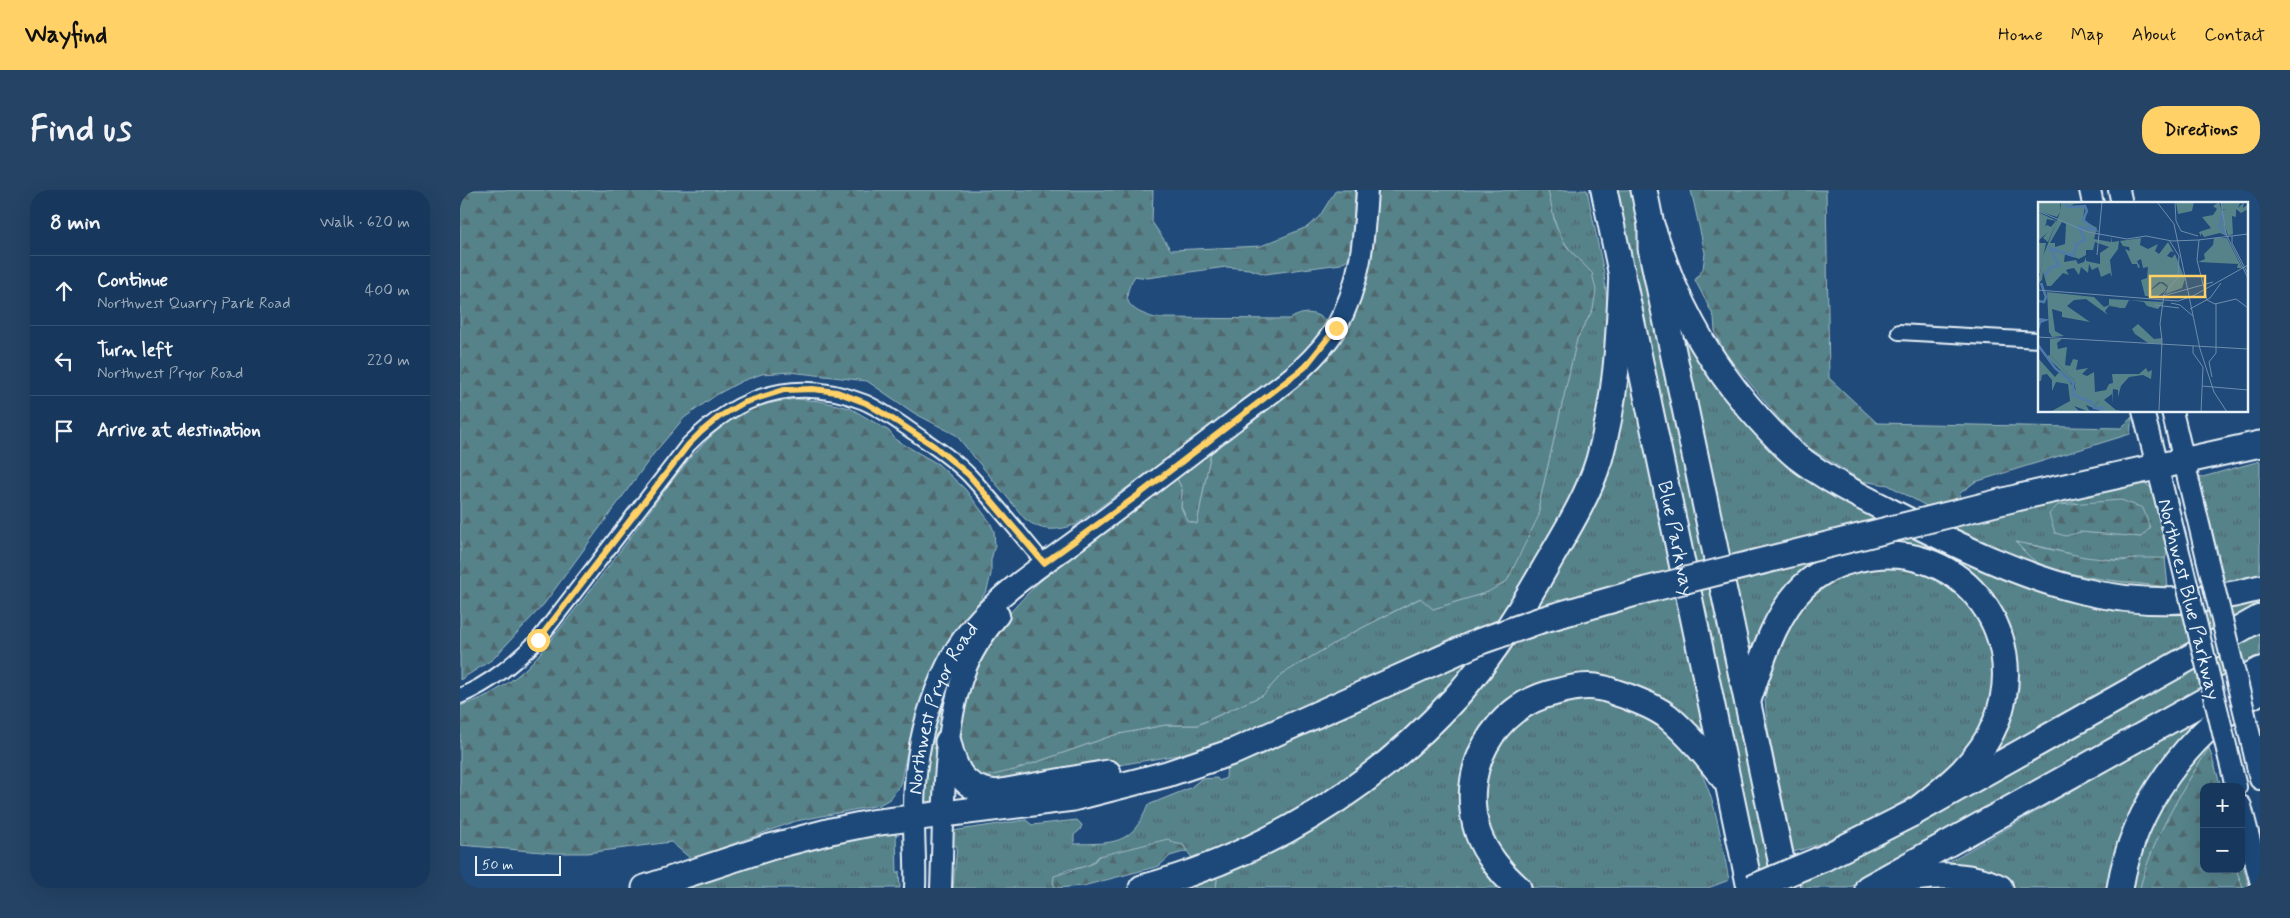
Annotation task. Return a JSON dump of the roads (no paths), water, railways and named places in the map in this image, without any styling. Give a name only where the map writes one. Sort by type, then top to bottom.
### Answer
[{"type":"highway","name":"Blue Parkway","points":[[1604,190],[1751,888]]},
{"type":"highway","name":"Blue Parkway","points":[[1644,190],[1651,225],[1651,248],[1748,700],[1786,888]]},
{"type":"highway","points":[[1651,225],[1674,288],[1710,356],[1735,391],[1760,420],[1796,456],[1864,498],[2012,570],[2050,583],[2092,594],[2131,600],[2172,601],[2209,599],[2260,588]]},
{"type":"highway","points":[[1142,888],[1183,877],[1240,853],[1287,831],[1332,803],[1376,772],[1421,732],[1455,698],[1487,658],[1522,608],[1541,575],[1582,499],[1598,463],[1611,414],[1618,360],[1622,272]]},
{"type":"highway","points":[[645,888],[770,847],[822,833],[871,823],[1073,798],[1167,774],[1235,751],[1481,641],[1541,620],[1646,590],[2020,497],[2260,444]]},
{"type":"highway","points":[[1748,700],[1775,626],[1804,586],[1823,572],[1846,561],[1871,555],[1896,554],[1925,560],[1950,572],[1970,586],[1996,622],[2003,646],[2006,671],[2003,699],[1996,723],[1979,752],[1961,774],[1913,813]]},
{"type":"highway","points":[[1751,888],[1824,858],[1913,813],[2260,618]]},
{"type":"highway","points":[[1870,887],[2260,670]]},
{"type":"highway","points":[[1518,888],[1509,880],[1491,857],[1478,834],[1472,808],[1472,785],[1480,758],[1494,729],[1516,709],[1544,694],[1573,688],[1600,687],[1634,699],[1666,715],[1698,746],[1729,785]]},
{"type":"highway","points":[[2120,888],[2134,835],[2151,800],[2172,769],[2193,743],[2225,716],[2260,691]]},
{"type":"highway","points":[[948,742],[952,760],[958,774],[974,788],[996,793],[1122,771],[1207,760]]},
{"type":"highway","points":[[1870,887],[1928,876],[1961,877],[2000,888]]},
{"type":"main road","name":"Northwest Pryor Road","points":[[916,885],[914,818],[916,766],[922,734],[931,702],[946,666],[962,640],[996,600],[1137,496],[1305,367],[1336,328],[1356,283],[1362,251],[1367,190]]},
{"type":"main road","name":"Northwest Blue Parkway","points":[[2143,412],[2235,783]]},
{"type":"main road","name":"Northwest Blue Parkway","points":[[2172,412],[2260,779]]},
{"type":"main road","name":"Northwest Pryor Road","points":[[941,882],[948,742],[956,699],[964,671],[985,632],[1044,563]]},
{"type":"main road","points":[[2245,822],[2260,880]]},
{"type":"street","points":[[1900,332],[2038,340]]},
{"type":"street","points":[[460,696],[484,684],[512,665],[538,640],[688,445],[701,432],[719,417],[743,403],[784,390],[813,389],[837,392],[866,403],[934,446],[969,475],[1044,563]]}]
